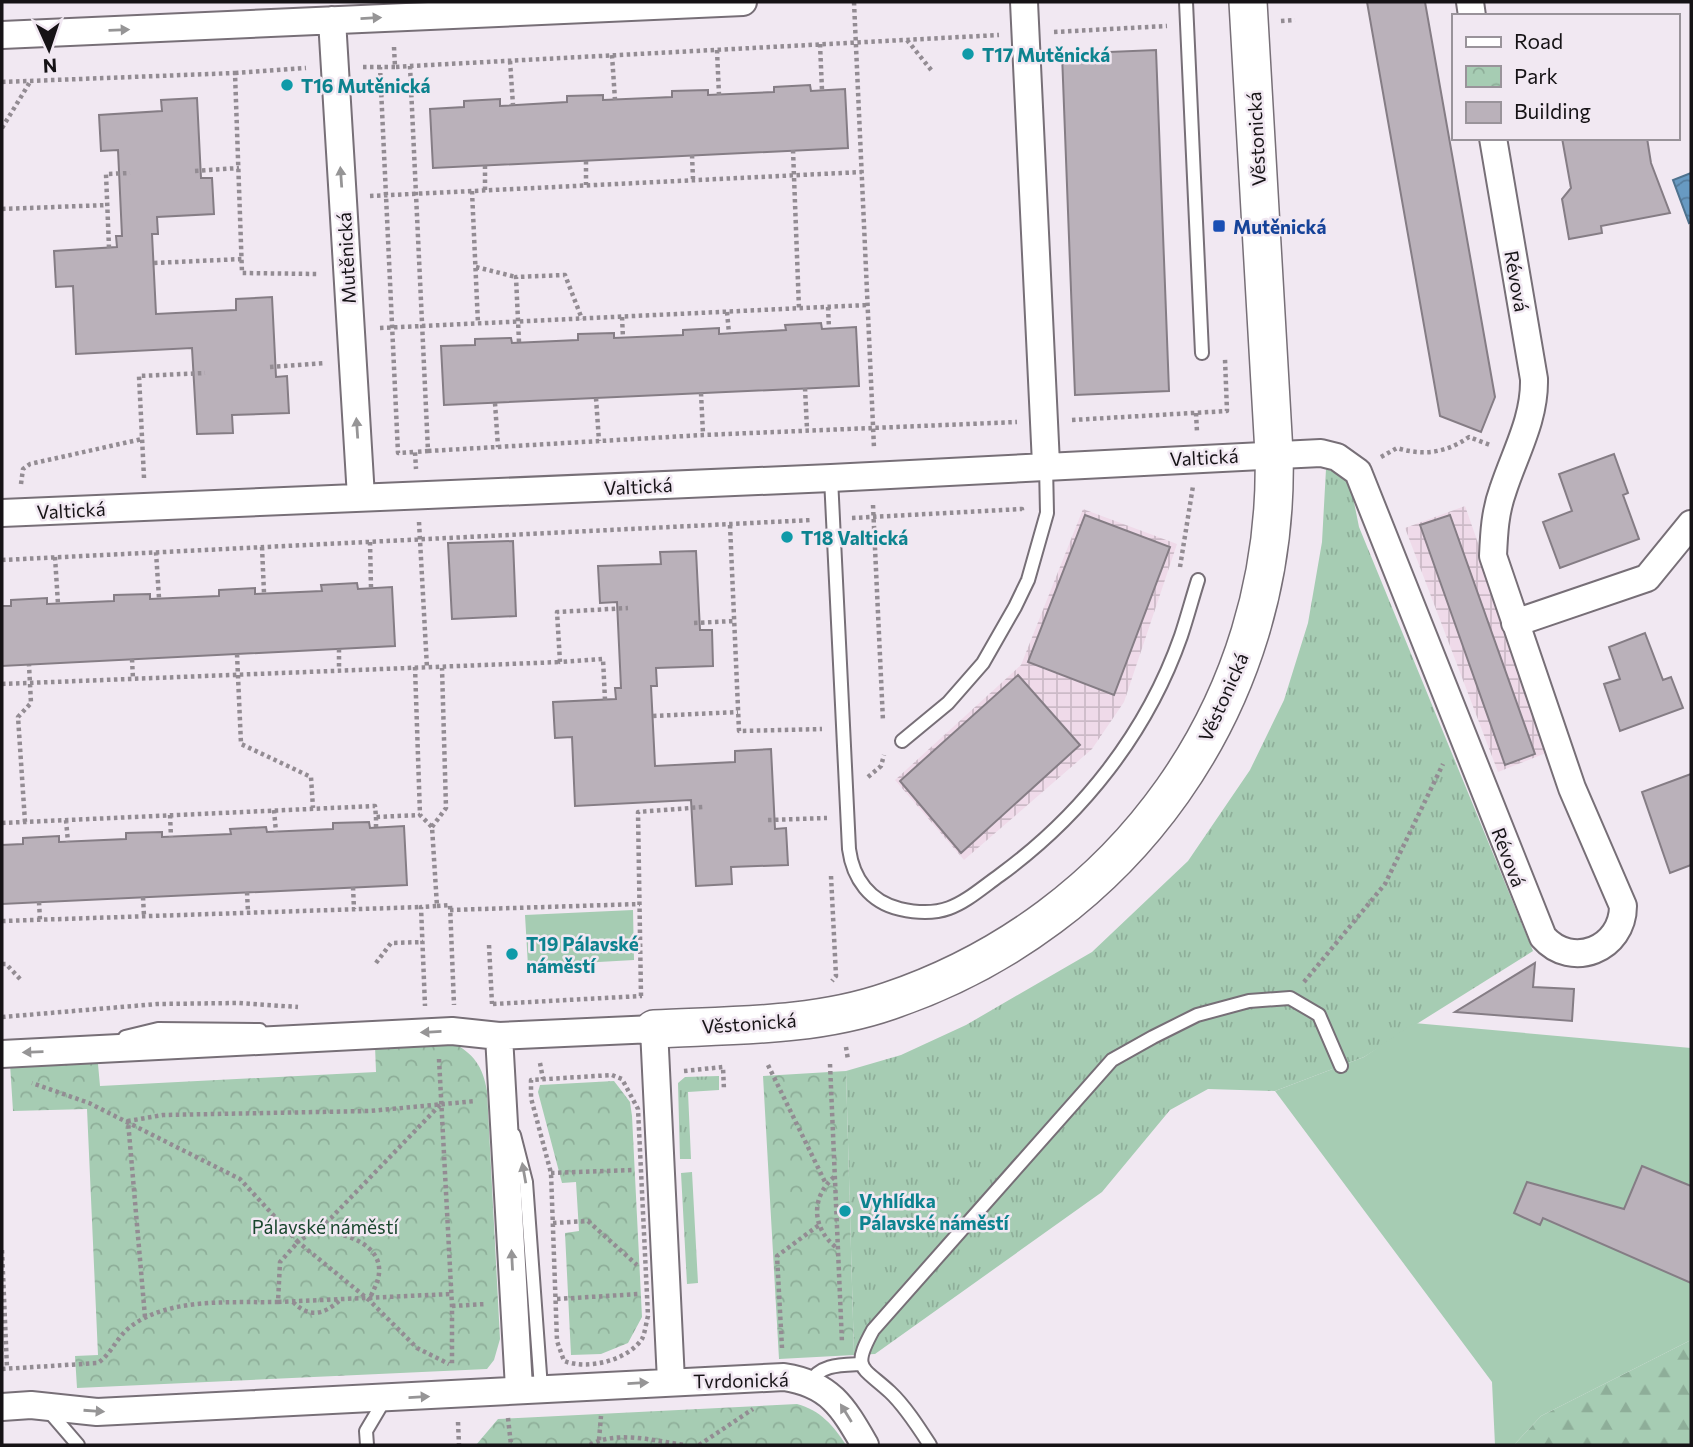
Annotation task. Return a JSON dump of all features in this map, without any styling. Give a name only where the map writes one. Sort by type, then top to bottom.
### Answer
[{"type":"street","points":[[2,35],[743,2]]},
{"type":"street","points":[[1024,2],[1046,464]]},
{"type":"street","name":"Věstonická","points":[[648,1013],[757,1024],[839,1014],[888,1001],[984,959],[1043,923],[1107,871],[1159,811],[1209,733],[1252,629],[1269,548],[1274,453],[1248,2]]},
{"type":"street","name":"Mutěnická","points":[[332,20],[361,496]]},
{"type":"street","name":"Révová","points":[[1356,471],[1368,495],[1543,937],[1561,951],[1578,953],[1596,949],[1609,941],[1623,920],[1623,906],[1572,788],[1493,555],[1495,520],[1534,401],[1534,379],[1493,140]]},
{"type":"street","points":[[1274,453],[1321,453],[1337,457],[1356,471]]},
{"type":"street","name":"Valtická","points":[[2,513],[831,478],[1274,453]]},
{"type":"street","points":[[1515,623],[1647,578],[1691,524]]},
{"type":"street","points":[[2,1054],[452,1031],[499,1036],[648,1013],[671,1381],[522,1396],[331,1398],[97,1412],[45,1406],[2,1407]]},
{"type":"street","points":[[499,1036],[522,1396]]},
{"type":"street","name":"Tvrdonická","points":[[671,1381],[804,1382]]},
{"type":"street","points":[[804,1382],[841,1404],[865,1445]]},
{"type":"lane","points":[[1186,2],[1202,353]]},
{"type":"lane","points":[[902,741],[948,703],[983,663],[1015,607],[1033,565],[1047,513],[1046,464]]},
{"type":"lane","points":[[831,478],[850,860],[864,890],[895,908],[939,913],[961,904],[1061,826],[1089,795],[1123,750],[1157,691],[1180,637],[1198,580]]},
{"type":"lane","points":[[930,1445],[890,1392],[869,1377],[861,1364],[863,1349],[873,1330],[1112,1060],[1198,1015],[1249,1000],[1290,998],[1319,1015],[1340,1066]]},
{"type":"lane","points":[[804,1382],[816,1372],[843,1364],[861,1364]]},
{"type":"lane","points":[[367,1445],[366,1431],[385,1399]]},
{"type":"lane","points":[[45,1406],[78,1445]]},
{"type":"path","points":[[854,2],[873,429]]},
{"type":"path","points":[[1186,25],[380,67],[398,453],[703,435],[1227,411],[1224,357]]},
{"type":"path","points":[[906,40],[932,71]]},
{"type":"path","points":[[394,43],[395,67]]},
{"type":"path","points":[[820,44],[822,90]]},
{"type":"path","points":[[717,50],[719,95]]},
{"type":"path","points":[[612,55],[615,100]]},
{"type":"path","points":[[510,61],[513,105]]},
{"type":"path","points":[[410,66],[428,451]]},
{"type":"path","points":[[2,82],[314,68]]},
{"type":"path","points":[[235,73],[243,273],[313,271],[321,279]]},
{"type":"path","points":[[2,128],[30,81]]},
{"type":"path","points":[[793,150],[799,309]]},
{"type":"path","points":[[692,155],[693,179]]},
{"type":"path","points":[[586,161],[586,185]]},
{"type":"path","points":[[485,165],[485,190]]},
{"type":"path","points":[[195,171],[239,168]]},
{"type":"path","points":[[343,197],[862,172]]},
{"type":"path","points":[[109,248],[106,174],[130,173]]},
{"type":"path","points":[[472,191],[478,324]]},
{"type":"path","points":[[2,209],[107,205]]},
{"type":"path","points":[[154,263],[242,259]]},
{"type":"path","points":[[476,267],[516,277],[565,275],[582,319]]},
{"type":"path","points":[[516,277],[519,342]]},
{"type":"path","points":[[351,330],[868,305]]},
{"type":"path","points":[[828,307],[829,328]]},
{"type":"path","points":[[727,312],[729,333]]},
{"type":"path","points":[[622,317],[623,338]]},
{"type":"path","points":[[324,351],[326,376]]},
{"type":"path","points":[[270,367],[325,363]]},
{"type":"path","points":[[144,467],[139,376],[205,373]]},
{"type":"path","points":[[805,388],[807,430]]},
{"type":"path","points":[[701,393],[703,435]]},
{"type":"path","points":[[596,398],[599,441]]},
{"type":"path","points":[[495,403],[498,447]]},
{"type":"path","points":[[1356,471],[1397,447],[1411,452],[1439,451],[1469,438],[1516,454]]},
{"type":"path","points":[[22,492],[21,476],[30,464],[142,439]]},
{"type":"path","points":[[415,452],[416,477]]},
{"type":"path","points":[[1177,577],[1195,475]]},
{"type":"path","points":[[2,560],[730,526],[1022,509],[1022,517]]},
{"type":"path","points":[[874,516],[883,733]]},
{"type":"path","points":[[419,518],[427,668]]},
{"type":"path","points":[[730,526],[739,731],[824,729],[824,741]]},
{"type":"path","points":[[370,542],[371,588]]},
{"type":"path","points":[[262,547],[264,593]]},
{"type":"path","points":[[156,552],[159,598]]},
{"type":"path","points":[[55,557],[58,604]]},
{"type":"path","points":[[560,662],[557,612],[628,608]]},
{"type":"path","points":[[694,623],[734,621]]},
{"type":"path","points":[[339,649],[339,670]]},
{"type":"path","points":[[237,654],[241,744],[311,777],[313,808]]},
{"type":"path","points":[[132,659],[133,679]]},
{"type":"path","points":[[2,684],[442,668],[603,659],[606,700]]},
{"type":"path","points":[[25,822],[18,717],[31,703],[29,665]]},
{"type":"path","points":[[415,667],[420,815],[432,827]]},
{"type":"path","points":[[437,906],[432,827],[446,808],[442,668]]},
{"type":"path","points":[[653,716],[738,712]]},
{"type":"path","points":[[883,721],[892,719]]},
{"type":"path","points":[[1290,998],[1385,884],[1460,730]]},
{"type":"path","points":[[865,779],[884,762],[884,744]]},
{"type":"path","points":[[828,805],[830,831]]},
{"type":"path","points":[[2,823],[375,806],[376,827]]},
{"type":"path","points":[[648,1013],[640,904],[638,813],[703,807]]},
{"type":"path","points":[[274,810],[276,832]]},
{"type":"path","points":[[170,815],[171,837]]},
{"type":"path","points":[[376,817],[420,815]]},
{"type":"path","points":[[768,820],[829,818]]},
{"type":"path","points":[[66,820],[68,842]]},
{"type":"path","points":[[831,871],[836,976],[832,981],[839,1014]]},
{"type":"path","points":[[352,887],[354,909]]},
{"type":"path","points":[[247,892],[248,912]]},
{"type":"path","points":[[143,897],[144,916]]},
{"type":"path","points":[[39,902],[40,920]]},
{"type":"path","points":[[450,910],[640,904]]},
{"type":"path","points":[[2,921],[450,905],[454,1006],[445,1007]]},
{"type":"path","points":[[421,906],[425,1008],[436,1007]]},
{"type":"path","points":[[376,963],[391,943],[423,942]]},
{"type":"path","points":[[489,945],[492,1004]]},
{"type":"path","points":[[2,964],[6,964],[21,980]]},
{"type":"path","points":[[19,1079],[89,1103],[240,1179],[298,1242],[369,1300],[417,1348],[441,1357],[451,1368],[454,1349],[439,1055]]},
{"type":"path","points":[[830,1064],[843,1364]]},
{"type":"path","points":[[768,1065],[826,1184]]},
{"type":"path","points":[[723,1067],[724,1090]]},
{"type":"path","points":[[612,1075],[622,1079],[638,1110],[641,1170],[649,1293],[642,1338],[628,1352],[612,1360],[573,1364],[560,1355],[551,1173],[531,1098],[531,1080],[612,1075]]},
{"type":"path","points":[[128,1121],[163,1115],[370,1111],[531,1098]]},
{"type":"path","points":[[278,1302],[280,1262],[298,1242],[315,1232],[365,1180],[417,1133],[441,1104]]},
{"type":"path","points":[[128,1121],[145,1317]]},
{"type":"path","points":[[551,1173],[641,1170]]},
{"type":"path","points":[[834,1177],[826,1184],[817,1203],[819,1225],[825,1239],[838,1248]]},
{"type":"path","points":[[553,1223],[588,1221],[648,1276]]},
{"type":"path","points":[[804,1382],[777,1256],[819,1225]]},
{"type":"path","points":[[315,1232],[332,1231],[355,1237],[373,1254],[379,1278],[369,1300]]},
{"type":"path","points":[[2,1250],[5,1369],[98,1363],[109,1355],[115,1341],[145,1317],[203,1304],[369,1300],[451,1294]]},
{"type":"path","points":[[556,1299],[649,1293]]},
{"type":"path","points":[[292,1302],[301,1311],[313,1314],[327,1311],[339,1300]]},
{"type":"path","points":[[511,1445],[522,1396]]},
{"type":"path","points":[[699,1445],[755,1408]]},
{"type":"path","points":[[458,1414],[459,1445]]},
{"type":"path","points":[[599,1440],[600,1423]]},
{"type":"path","points":[[590,1445],[599,1440],[633,1438],[685,1445]]},
{"type":"shaded area","points":[[1465,506],[1551,751],[1498,772],[1405,528]]},
{"type":"shaded area","points":[[1083,509],[1177,544],[1124,702],[1092,749],[964,860],[895,780],[1021,665]]},
{"type":"green space","points":[[1326,469],[1349,477],[1359,527],[1533,951],[1364,1057],[1275,1091],[1208,1089],[1170,1110],[1102,1192],[875,1354],[854,1355],[846,1071],[901,1055],[966,1025],[1092,952],[1188,861],[1250,770],[1284,700],[1308,623],[1322,542]]},
{"type":"green space","points":[[633,910],[634,960],[528,966],[525,915]]},
{"type":"green space","points":[[1414,1023],[1691,1048],[1691,1340],[1541,1416],[1514,1445],[1495,1445],[1492,1382],[1275,1091],[1364,1057]]},
{"type":"green space","name":"Pálavské náměstí","points":[[451,1042],[466,1051],[476,1062],[487,1091],[500,1339],[494,1360],[487,1369],[77,1388],[75,1356],[98,1355],[87,1109],[13,1111],[10,1064],[98,1064],[100,1086],[376,1072],[375,1046]]},
{"type":"green space","points":[[846,1071],[854,1355],[779,1359],[763,1076]]},
{"type":"green space","points":[[719,1076],[719,1090],[688,1092],[691,1159],[680,1159],[678,1083],[685,1077]]},
{"type":"green space","points":[[614,1081],[630,1102],[632,1116],[642,1317],[628,1343],[601,1354],[571,1355],[565,1233],[579,1231],[576,1182],[562,1183],[538,1092],[540,1085]]},
{"type":"green space","points":[[692,1172],[698,1283],[687,1284],[681,1173]]},
{"type":"green space","points":[[1691,1340],[1691,1445],[1514,1445],[1541,1416]]},
{"type":"green space","points":[[797,1404],[813,1410],[826,1420],[846,1445],[476,1445],[498,1419]]},
{"type":"water","points":[[1691,173],[1691,222],[1689,223],[1673,180]]},
{"type":"building","points":[[1367,2],[1425,2],[1495,397],[1481,432],[1440,416]]},
{"type":"building","points":[[1156,50],[1169,391],[1075,395],[1062,54]]},
{"type":"building","points":[[810,85],[811,91],[845,89],[848,148],[433,168],[430,109],[464,107],[464,101],[500,99],[500,106],[567,102],[567,96],[603,95],[603,100],[672,97],[672,91],[708,90],[708,95],[774,92],[774,87]]},
{"type":"building","points":[[197,98],[201,178],[212,178],[214,214],[157,217],[158,234],[152,234],[156,314],[236,310],[236,299],[272,297],[276,377],[287,376],[289,413],[232,415],[233,433],[197,434],[192,348],[76,354],[73,286],[56,287],[54,251],[117,247],[116,236],[122,236],[118,150],[101,151],[99,115],[162,111],[161,100]]},
{"type":"building","points":[[1562,140],[1647,140],[1651,163],[1670,213],[1601,226],[1602,233],[1569,239],[1562,199],[1571,188]]},
{"type":"building","points":[[821,323],[822,329],[856,327],[859,386],[444,405],[441,346],[475,345],[475,339],[511,338],[512,343],[578,340],[578,334],[614,333],[614,338],[683,335],[683,330],[719,328],[719,334],[786,330],[785,325]]},
{"type":"building","points":[[1614,454],[1628,493],[1623,495],[1639,539],[1560,568],[1543,522],[1572,511],[1559,474]]},
{"type":"building","points":[[1085,515],[1170,547],[1114,695],[1028,662]]},
{"type":"building","points":[[1450,515],[1535,754],[1505,765],[1420,525]]},
{"type":"building","points":[[513,541],[516,616],[452,619],[448,543]]},
{"type":"building","points":[[696,551],[700,630],[712,630],[713,666],[656,668],[657,686],[651,686],[655,766],[735,762],[735,751],[771,749],[775,829],[786,828],[788,865],[731,867],[732,884],[696,886],[691,800],[575,806],[572,737],[555,738],[553,702],[616,699],[615,688],[621,688],[617,602],[600,603],[598,566],[661,564],[660,552]]},
{"type":"building","points":[[357,583],[358,589],[392,587],[395,646],[2,666],[2,606],[11,606],[11,600],[47,598],[47,604],[114,601],[114,595],[150,594],[150,599],[219,596],[219,590],[255,588],[255,594],[322,591],[321,585]]},
{"type":"building","points":[[1645,633],[1663,680],[1671,677],[1683,708],[1620,731],[1604,684],[1620,679],[1609,647]]},
{"type":"building","points":[[1018,675],[1080,745],[961,853],[900,781]]},
{"type":"building","points":[[1691,774],[1691,865],[1670,873],[1642,792]]},
{"type":"building","points":[[369,822],[370,828],[404,826],[407,885],[2,904],[2,845],[23,844],[23,838],[59,836],[59,842],[126,839],[126,833],[162,832],[162,837],[231,834],[230,829],[266,827],[267,832],[333,829],[333,823]]},
{"type":"building","points":[[1535,963],[1533,987],[1574,989],[1572,1021],[1455,1012]]},
{"type":"building","points":[[1642,1166],[1691,1186],[1691,1283],[1543,1218],[1540,1225],[1514,1213],[1527,1182],[1624,1209]]},
{"type":"place","name":"T17 Mutěnická","points":[[968,54]]},
{"type":"place","name":"T16 Mutěnická","points":[[287,85]]},
{"type":"place","name":"Mutěnická","points":[[1219,226]]},
{"type":"place","name":"T18 Valtická","points":[[787,537]]},
{"type":"place","name":"T19 Pálavské náměstí","points":[[512,954]]},
{"type":"place","name":"Vyhlídka Pálavské náměstí","points":[[845,1211]]}]
